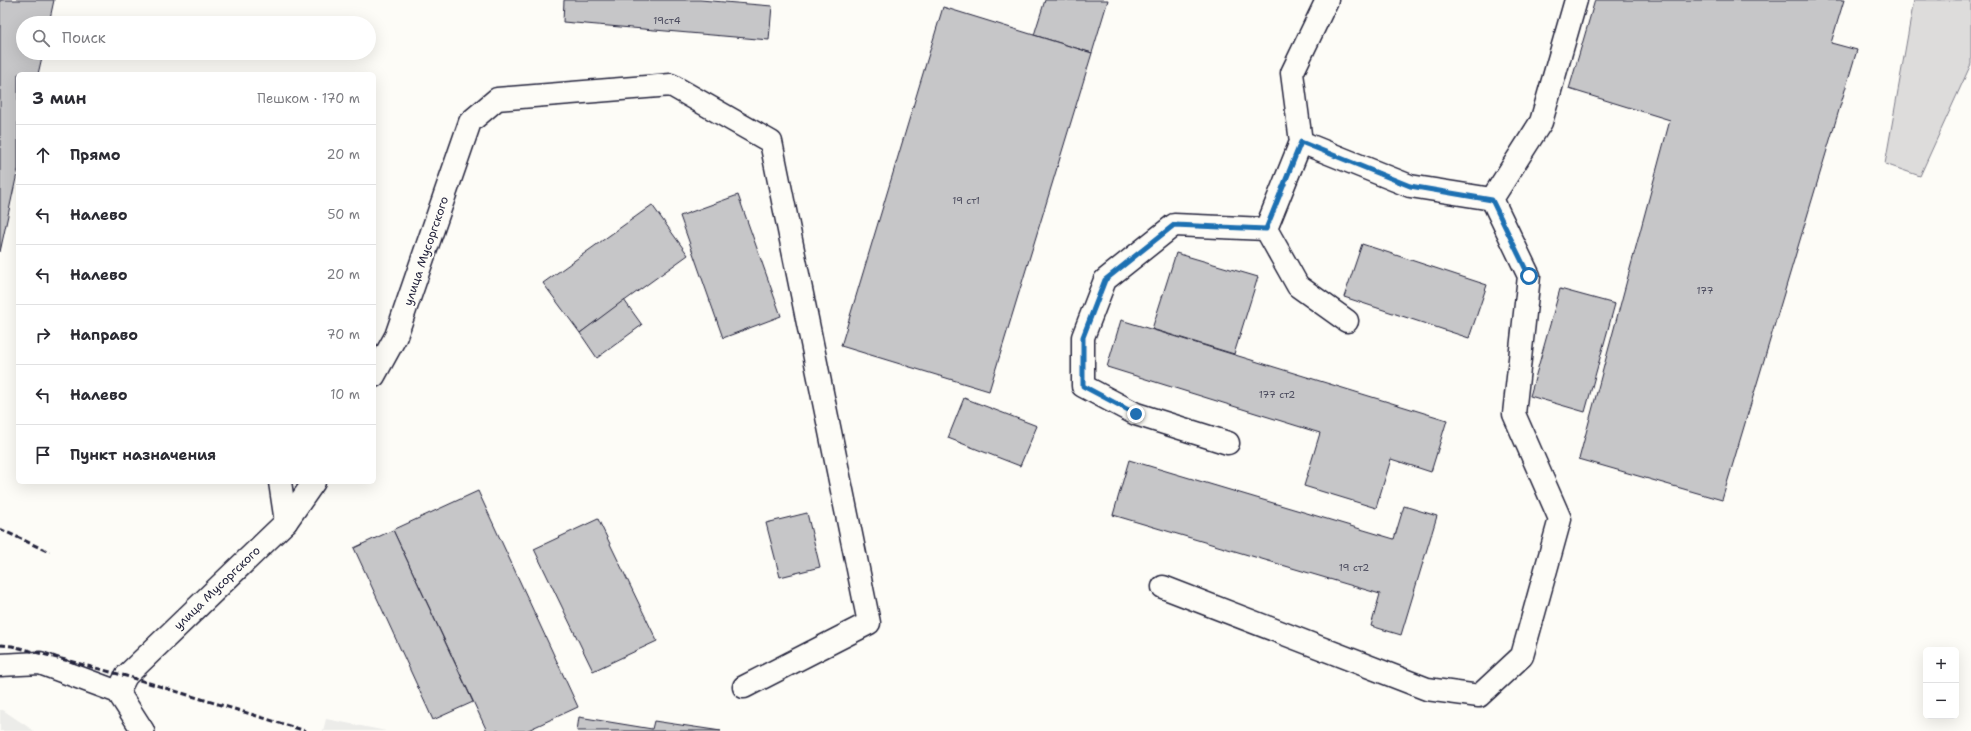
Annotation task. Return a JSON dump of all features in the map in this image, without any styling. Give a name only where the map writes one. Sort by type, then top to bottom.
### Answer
[{"type":"lane","points":[[1266,229],[1301,142],[1292,73],[1327,0]]},
{"type":"lane","points":[[1492,200],[1541,122],[1576,0]]},
{"type":"lane","name":"улица Мусоргского","points":[[376,372],[396,336],[470,122],[497,99],[671,85],[771,142],[869,623],[744,687]]},
{"type":"lane","points":[[1301,142],[1410,186],[1492,200]]},
{"type":"lane","points":[[1163,587],[1428,689],[1479,696],[1522,656],[1560,519],[1514,414],[1529,276],[1492,200]]},
{"type":"lane","points":[[1228,443],[1136,414],[1083,386],[1083,337],[1105,280],[1174,225],[1266,229]]},
{"type":"lane","points":[[1266,229],[1298,286],[1347,321]]},
{"type":"lane","points":[[280,484],[286,522]]},
{"type":"lane","name":"улица Мусоргского","points":[[118,692],[126,676],[286,522],[313,484]]},
{"type":"lane","points":[[0,665],[40,663],[118,692],[142,731]]},
{"type":"shaded area","points":[[1914,0],[1971,0],[1971,64],[1920,176],[1885,164]]},
{"type":"shaded area","points":[[0,710],[3,710],[34,731],[0,731]]},
{"type":"shaded area","points":[[326,719],[386,731],[323,731]]},
{"type":"building","points":[[0,0],[54,0],[51,16],[16,16],[16,60],[41,60],[38,72],[16,72],[16,178],[0,252]]},
{"type":"building","points":[[564,0],[700,0],[772,6],[769,40],[563,22]]},
{"type":"building","points":[[1045,0],[1108,0],[1092,53],[1034,35]]},
{"type":"building","points":[[1595,0],[1844,0],[1831,43],[1857,50],[1722,500],[1579,459],[1670,120],[1569,89]]},
{"type":"building","points":[[943,7],[1092,53],[989,391],[841,346]]},
{"type":"building","points":[[738,195],[781,316],[723,338],[680,216]]},
{"type":"building","points":[[652,205],[688,255],[580,333],[543,283]]},
{"type":"building","points":[[1362,244],[1487,285],[1469,338],[1344,297]]},
{"type":"building","points":[[1176,253],[1258,277],[1234,354],[1152,329]]},
{"type":"building","points":[[1560,289],[1615,304],[1585,412],[1530,396]]},
{"type":"building","points":[[624,300],[642,325],[597,358],[580,333]]},
{"type":"building","points":[[1121,320],[1447,420],[1431,472],[1391,459],[1376,508],[1304,486],[1320,433],[1107,367]]},
{"type":"building","points":[[964,398],[1037,426],[1020,466],[948,438]]},
{"type":"building","points":[[1129,460],[1394,539],[1404,506],[1437,516],[1401,635],[1371,626],[1380,594],[1113,515]]},
{"type":"building","points":[[478,491],[578,707],[526,731],[487,731],[393,530]]},
{"type":"building","points":[[807,513],[820,567],[780,577],[766,523]]},
{"type":"building","points":[[598,519],[657,641],[593,671],[534,549]]},
{"type":"building","points":[[393,530],[473,702],[433,720],[354,548]]},
{"type":"building","points":[[579,717],[652,729],[654,721],[721,731],[577,731]]},
{"type":"railway","points":[[0,529],[49,552]]},
{"type":"railway","points":[[0,645],[12,646],[126,676],[306,731]]},
{"type":"route","points":[[1136,414],[1083,386],[1083,337],[1105,280],[1174,225],[1266,229],[1301,142],[1410,186],[1492,200],[1529,276]]}]
